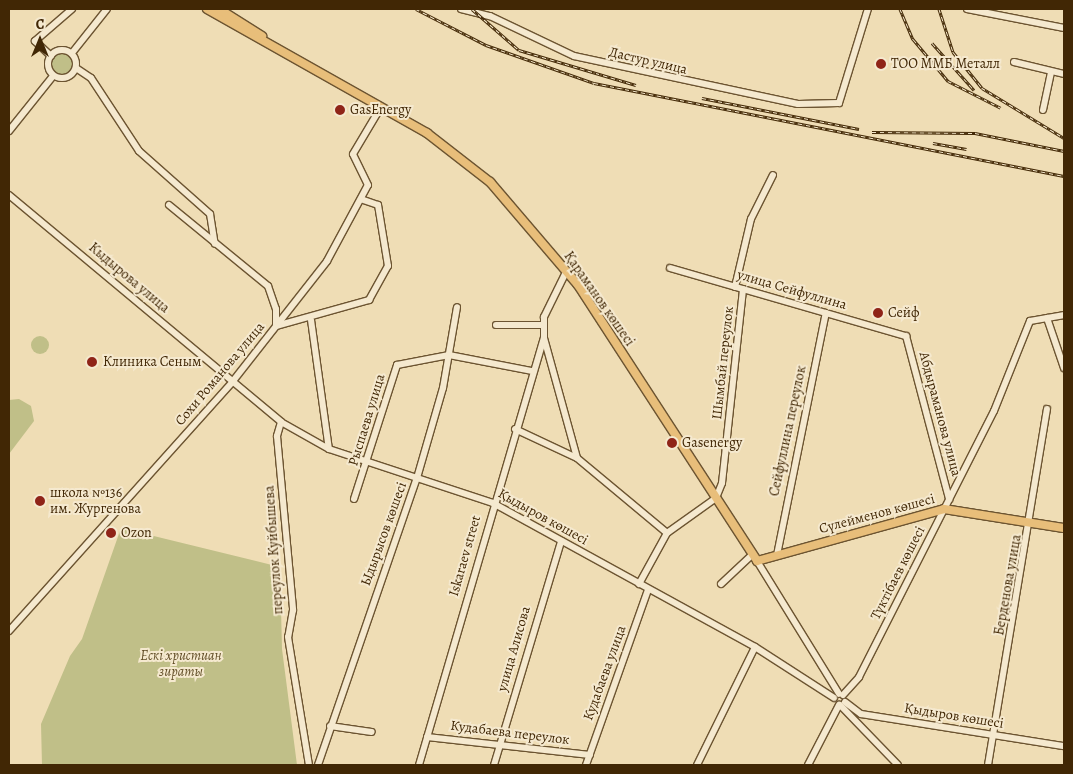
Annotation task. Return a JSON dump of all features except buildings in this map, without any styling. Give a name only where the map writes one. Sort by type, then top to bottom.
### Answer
[{"type":"main road","name":"Қараманов көшесі","points":[[207,9],[380,107],[468,161],[567,270],[755,557]]},
{"type":"main road","points":[[219,9],[282,50]]},
{"type":"main road","name":"Сүлейменов көшесі","points":[[755,557],[777,555],[944,509],[1064,528]]},
{"type":"street","points":[[51,56],[35,41],[72,9]]},
{"type":"street","points":[[72,53],[107,9]]},
{"type":"street","name":"Дастур улица","points":[[461,9],[490,16],[574,56],[798,104],[839,102],[868,9]]},
{"type":"street","points":[[967,9],[1064,28]]},
{"type":"street","points":[[53,76],[48,66],[51,56],[60,50],[72,53]]},
{"type":"street","points":[[72,53],[76,68],[91,78],[139,151],[210,214],[216,244]]},
{"type":"street","points":[[1014,62],[1064,74]]},
{"type":"street","points":[[53,76],[70,77],[76,68]]},
{"type":"street","points":[[1043,110],[1051,72]]},
{"type":"street","points":[[9,131],[53,76]]},
{"type":"street","name":"Сохи Романова улица","points":[[9,630],[233,380],[327,261],[361,199],[369,180],[353,154],[380,107]]},
{"type":"street","name":"Шымбай переулок","points":[[735,287],[751,219],[773,175]]},
{"type":"street","name":"Кыдырова улица","points":[[9,195],[233,380]]},
{"type":"street","points":[[169,205],[268,286],[278,317],[276,326],[310,320],[370,300],[388,266],[378,205],[361,199]]},
{"type":"street","name":"улица Сейфуллина","points":[[670,268],[906,336]]},
{"type":"street","name":"Iskaraev street","points":[[419,765],[493,503],[532,371],[544,338],[544,325],[567,270]]},
{"type":"street","name":"Шымбай переулок","points":[[716,498],[727,452],[743,289]]},
{"type":"street","name":"Ыдырысов көшесі","points":[[318,765],[330,726],[418,478],[450,356],[457,307]]},
{"type":"street","name":"Сейфуллина переулок","points":[[777,555],[826,313]]},
{"type":"street","points":[[1064,315],[1047,318],[1064,368]]},
{"type":"street","name":"Түктібаев көшесі","points":[[808,765],[840,700],[859,676],[994,411],[1030,321],[1047,318]]},
{"type":"street","points":[[310,320],[329,449]]},
{"type":"street","points":[[496,325],[544,325]]},
{"type":"street","name":"Абдыраманова улица","points":[[906,336],[949,499]]},
{"type":"street","points":[[544,338],[577,458]]},
{"type":"street","name":"Рыспаева улица","points":[[354,500],[397,365],[450,356],[532,371]]},
{"type":"street","name":"Қыдыров көшесі","points":[[233,380],[281,422],[329,449],[493,503],[648,590],[755,647],[861,714],[1064,746]]},
{"type":"street","name":"Берденова улица","points":[[988,765],[1032,522],[1047,409]]},
{"type":"street","name":"переулок Куйбышева","points":[[281,422],[277,436],[293,610],[288,637],[309,765]]},
{"type":"street","points":[[515,428],[577,458],[667,533]]},
{"type":"street","points":[[639,584],[667,533],[716,498]]},
{"type":"street","name":"улица Алисова","points":[[494,765],[561,541]]},
{"type":"street","points":[[721,584],[755,557]]},
{"type":"street","name":"Қараманов көшесі","points":[[755,557],[854,722],[898,765]]},
{"type":"street","name":"Кудабаева улица","points":[[586,765],[648,590]]},
{"type":"street","points":[[697,765],[755,647]]},
{"type":"street","points":[[854,722],[861,714]]},
{"type":"street","points":[[330,726],[372,732]]},
{"type":"street","name":"Кудабаева переулок","points":[[427,737],[590,755]]},
{"type":"green space","points":[[62,53],[70,56],[73,64],[70,72],[62,75],[54,72],[51,64],[54,56]]},
{"type":"green space","points":[[40,336],[46,339],[49,345],[46,351],[40,354],[34,351],[31,345],[34,339]]},
{"type":"green space","points":[[19,399],[31,406],[34,421],[9,454],[9,400]]},
{"type":"green space","name":"Ескі христиан зираты","points":[[121,528],[280,567],[282,649],[297,765],[42,765],[41,724],[70,656],[82,639]]},
{"type":"railway","points":[[416,9],[486,45],[594,83],[1064,176]]},
{"type":"railway","points":[[472,9],[519,50],[636,85]]},
{"type":"railway","points":[[900,9],[913,39],[948,81],[1001,108]]},
{"type":"railway","points":[[939,9],[953,52],[982,88],[1064,138]]},
{"type":"railway","points":[[932,43],[974,90]]},
{"type":"railway","points":[[702,98],[859,129]]},
{"type":"railway","points":[[872,132],[975,133],[1064,151]]},
{"type":"railway","points":[[933,143],[966,149]]},
{"type":"place","name":"ТОО ММБ Металл","points":[[881,64]]},
{"type":"place","name":"GasEnergy","points":[[340,110]]},
{"type":"place","name":"Сейф","points":[[878,313]]},
{"type":"place","name":"Клиника Сеным","points":[[92,362]]},
{"type":"place","name":"Gasenergy","points":[[672,443]]},
{"type":"place","name":"школа №136 им. Жургенова","points":[[40,501]]},
{"type":"place","name":"Ozon","points":[[111,533]]}]
